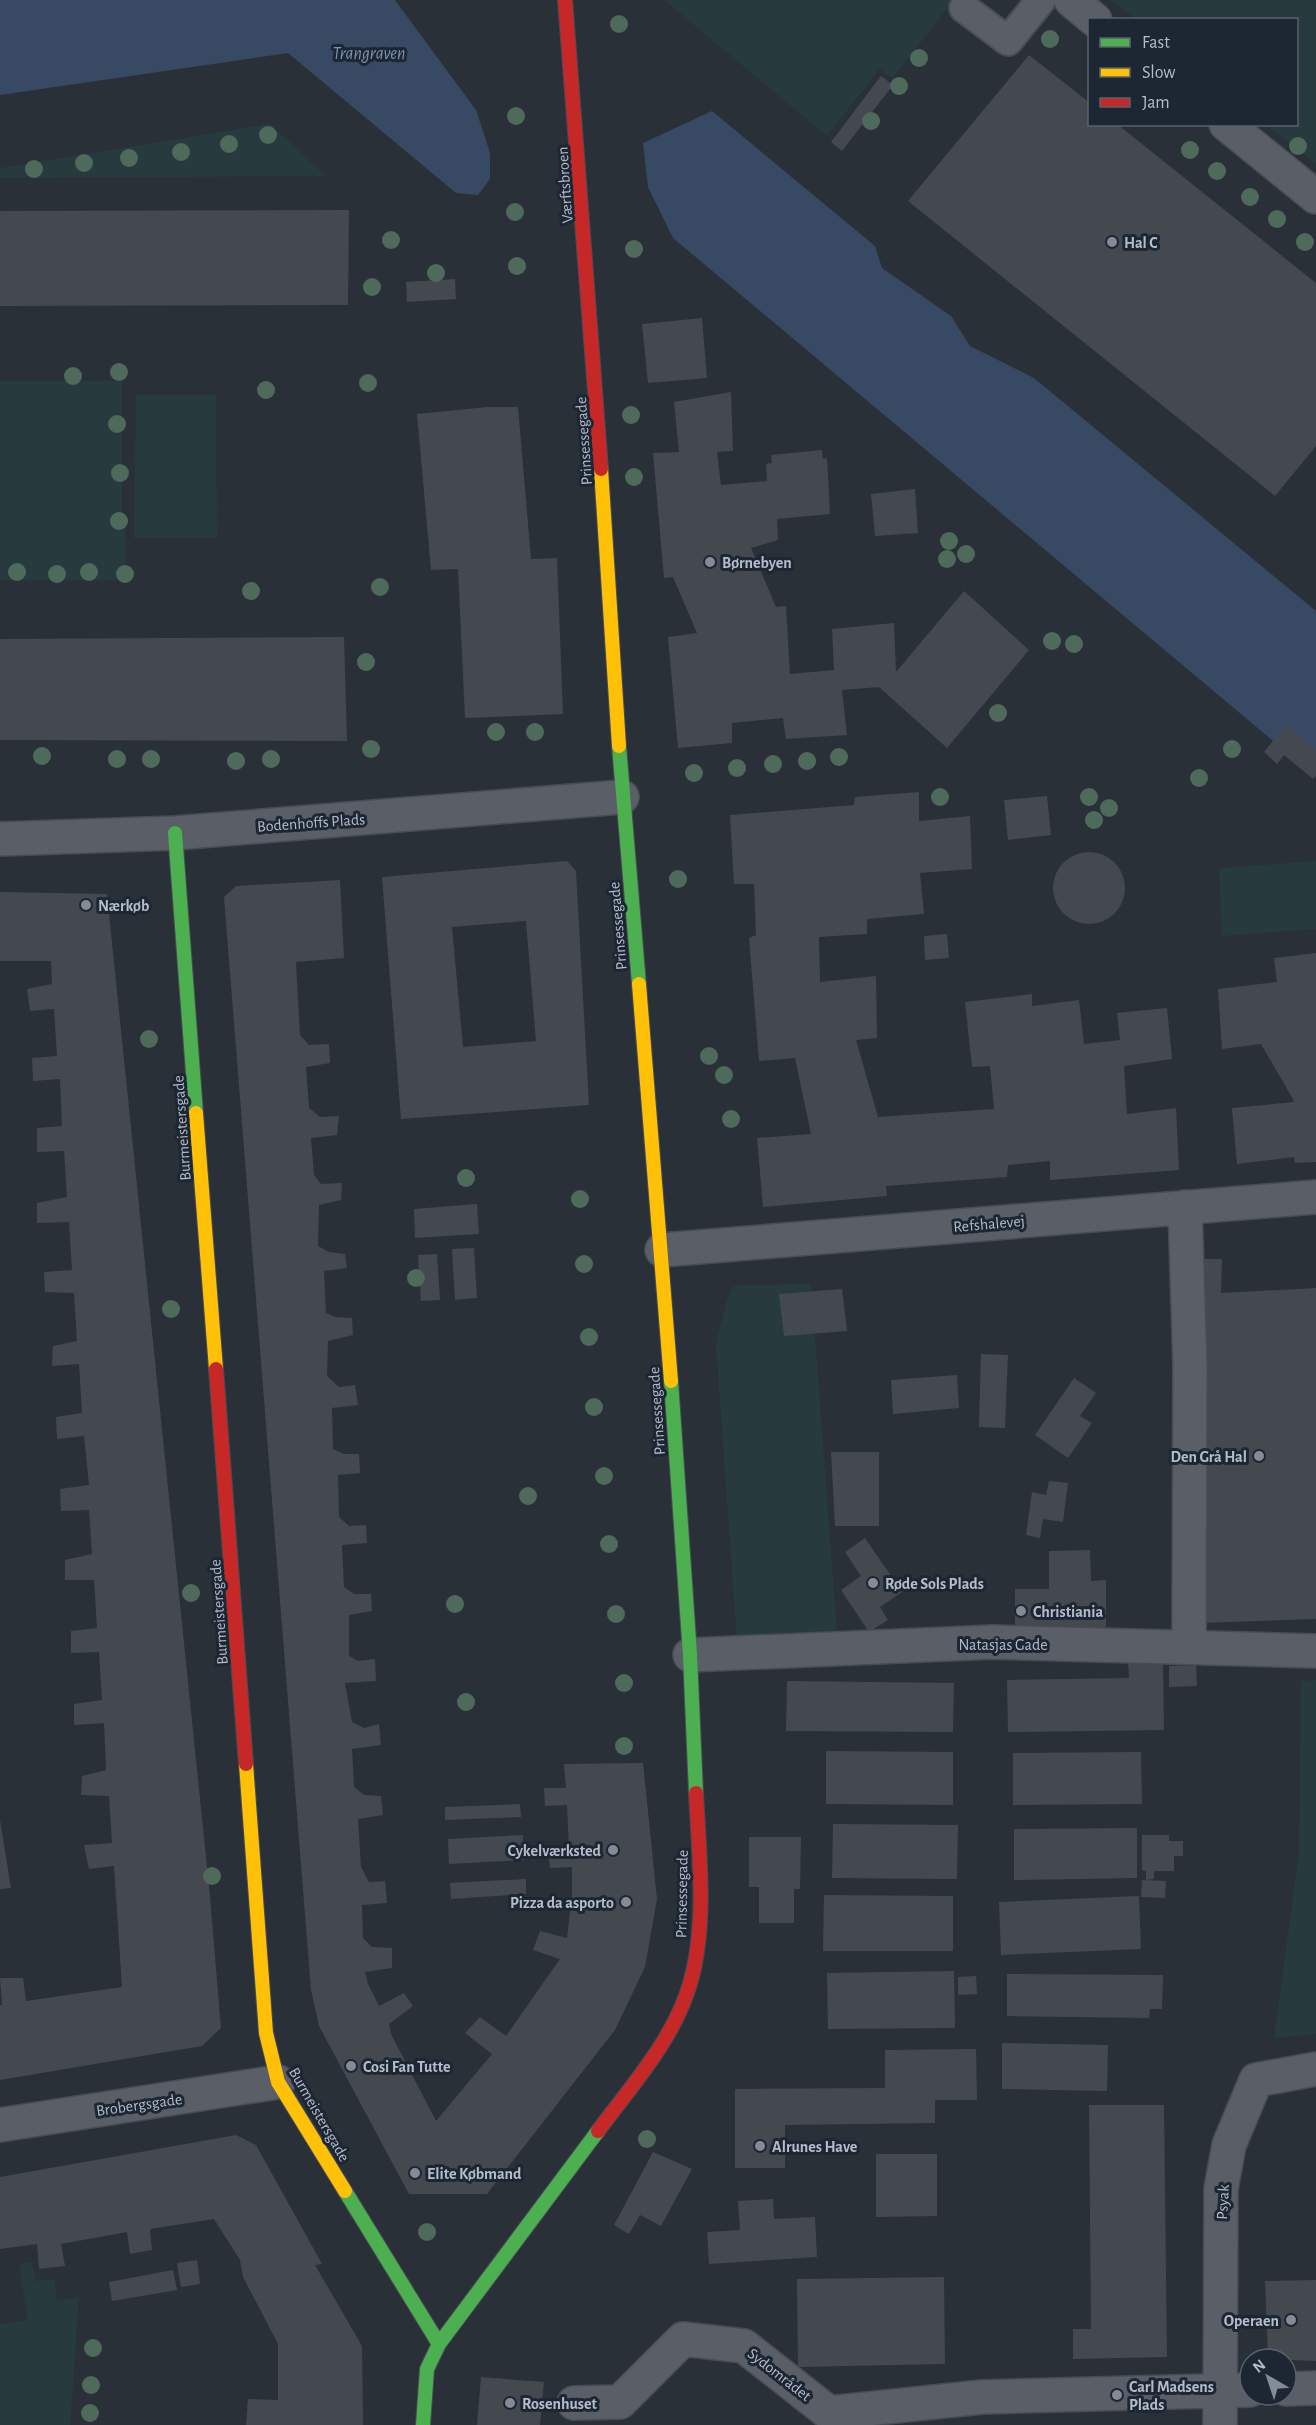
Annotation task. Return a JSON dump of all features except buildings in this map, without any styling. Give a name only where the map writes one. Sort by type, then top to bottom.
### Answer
[{"type":"street","name":"Værftsbroen","points":[[565,0],[590,312]]},
{"type":"street","points":[[1071,0],[1093,18]]},
{"type":"street","points":[[1228,126],[1316,197]]},
{"type":"street","name":"Prinsessegade","points":[[423,2425],[427,2370],[439,2344],[641,2073],[671,2028],[691,1981],[698,1940],[700,1872],[690,1655],[662,1250],[622,797],[590,312]]},
{"type":"street","name":"Bodenhoffs Plads","points":[[0,839],[175,833],[622,797]]},
{"type":"street","name":"Burmeistersgade","points":[[175,833],[266,2033],[278,2082],[439,2344]]},
{"type":"street","name":"Refshalevej","points":[[662,1250],[1316,1197]]},
{"type":"street","points":[[1185,1207],[1190,1366],[1190,1647]]},
{"type":"street","name":"Natasjas Gade","points":[[690,1655],[993,1642],[1316,1650]]},
{"type":"street","name":"Psyak","points":[[1235,2391],[1221,2189],[1229,2145],[1256,2080],[1316,2069]]},
{"type":"street","name":"Brobergsgade","points":[[0,2125],[278,2082]]},
{"type":"street","name":"Sydområdet","points":[[574,2403],[621,2402],[682,2339],[744,2346],[829,2413],[889,2415],[982,2397],[1235,2391]]},
{"type":"street","points":[[1298,2389],[1316,2388]]},
{"type":"street","points":[[1220,2425],[1235,2391]]},
{"type":"lane","points":[[964,8],[1008,41],[1041,0]]},
{"type":"green space","points":[[664,0],[954,0],[892,79],[880,69],[827,136]]},
{"type":"green space","points":[[1110,0],[1316,0],[1316,164],[1267,126],[1298,126],[1298,18],[1134,18]]},
{"type":"green space","points":[[270,124],[326,176],[0,178],[0,168]]},
{"type":"green space","points":[[0,381],[122,381],[122,527],[125,527],[126,580],[0,580]]},
{"type":"green space","points":[[136,395],[216,395],[217,538],[134,538]]},
{"type":"green space","points":[[1316,861],[1316,929],[1222,936],[1219,868]]},
{"type":"green space","points":[[811,1284],[837,1633],[737,1640],[716,1345],[727,1301],[733,1287],[738,1285]]},
{"type":"green space","points":[[1316,1680],[1316,2034],[1274,2038],[1299,1853],[1301,1681]]},
{"type":"green space","points":[[32,2262],[36,2281],[54,2279],[57,2301],[79,2297],[70,2425],[0,2425],[0,2324],[28,2320],[19,2265]]},
{"type":"water","name":"Trangraven","points":[[0,0],[395,0],[476,110],[490,153],[490,179],[478,195],[456,193],[288,53],[0,95]]},
{"type":"water","points":[[712,111],[875,246],[882,268],[951,316],[970,346],[1034,378],[1316,611],[1316,777],[673,238],[648,187],[643,143]]},
{"type":"traffic: fast","points":[[619,746],[639,984]]},
{"type":"traffic: fast","points":[[175,833],[196,1113]]},
{"type":"traffic: fast","points":[[671,1381],[690,1655],[696,1793]]},
{"type":"traffic: fast","points":[[423,2425],[427,2369],[439,2344],[598,2131]]},
{"type":"traffic: fast","points":[[345,2191],[439,2344]]},
{"type":"traffic: slow","points":[[601,469],[619,746]]},
{"type":"traffic: slow","points":[[639,984],[671,1381]]},
{"type":"traffic: slow","points":[[196,1113],[216,1369]]},
{"type":"traffic: slow","points":[[246,1764],[266,2033],[278,2082],[345,2191]]},
{"type":"traffic: jam","points":[[565,0],[601,469]]},
{"type":"traffic: jam","points":[[216,1369],[246,1764]]},
{"type":"traffic: jam","points":[[598,2131],[664,2041],[684,2001],[691,1980],[696,1958],[700,1911],[696,1793]]},
{"type":"place","name":"Hal C","points":[[1112,242]]},
{"type":"place","name":"Børnebyen","points":[[710,562]]},
{"type":"place","name":"Nærkøb","points":[[86,905]]},
{"type":"place","name":"Den Grå Hal","points":[[1259,1456]]},
{"type":"place","name":"Røde Sols Plads","points":[[873,1583]]},
{"type":"place","name":"Christiania","points":[[1021,1611]]},
{"type":"place","name":"Cykelværksted","points":[[613,1850]]},
{"type":"place","name":"Pizza da asporto","points":[[626,1902]]},
{"type":"place","name":"Cosi Fan Tutte","points":[[351,2066]]},
{"type":"place","name":"Alrunes Have","points":[[760,2146]]},
{"type":"place","name":"Elite Købmand","points":[[415,2173]]},
{"type":"place","name":"Operaen","points":[[1291,2320]]},
{"type":"place","name":"Carl Madsens Plads","points":[[1117,2395]]},
{"type":"place","name":"Rosenhuset","points":[[510,2403]]}]
